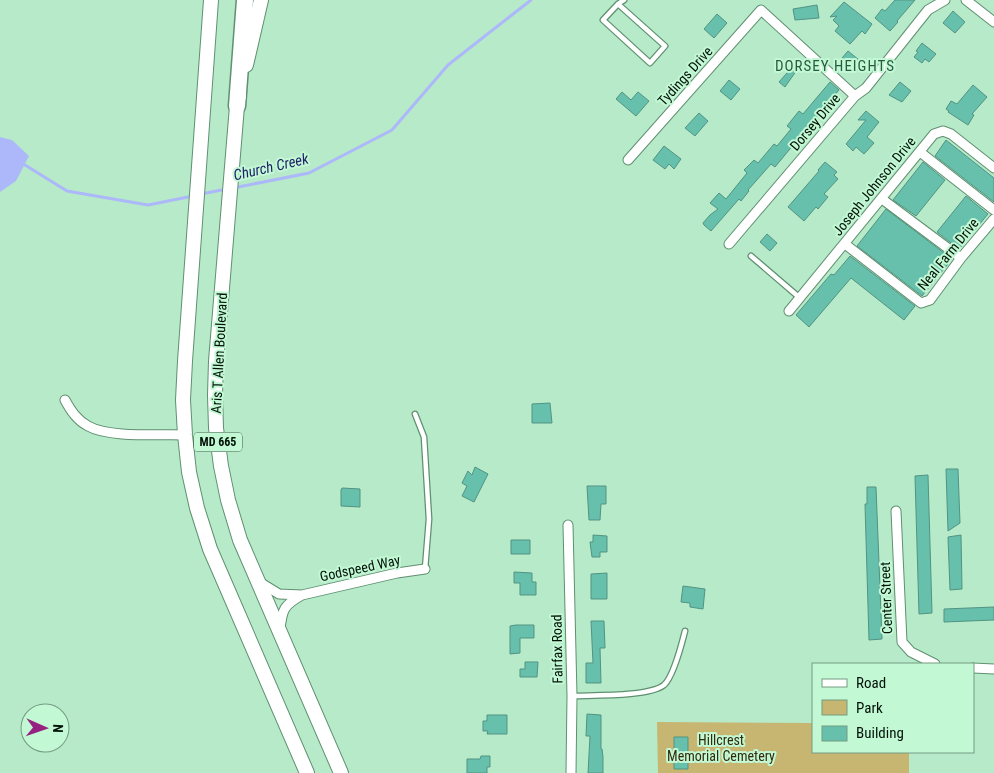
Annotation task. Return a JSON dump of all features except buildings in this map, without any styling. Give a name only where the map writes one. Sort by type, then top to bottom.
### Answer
[{"type":"highway","name":"Aris T Allen Boulevard","points":[[237,111],[244,0]]},
{"type":"main road","name":"MD 665","points":[[211,0],[185,361],[184,435],[189,472],[197,508],[210,549],[307,773]]},
{"type":"main road","points":[[237,111],[262,0]]},
{"type":"main road","name":"Aris T Allen Boulevard","points":[[237,111],[216,361],[216,428],[221,466],[228,500],[240,540],[341,773]]},
{"type":"street","name":"Dorsey Drive","points":[[729,244],[855,96],[866,88],[928,10],[945,0]]},
{"type":"street","points":[[966,0],[994,22]]},
{"type":"street","name":"Tydings Drive","points":[[628,160],[761,10],[855,96]]},
{"type":"street","name":"Joseph Johnson Drive","points":[[789,311],[934,134],[943,131],[951,134],[994,168]]},
{"type":"street","points":[[920,152],[994,210]]},
{"type":"street","points":[[882,199],[962,258]]},
{"type":"street","name":"Neal Farm Drive","points":[[845,244],[921,303],[930,300],[994,219]]},
{"type":"street","points":[[65,400],[74,416],[100,431],[184,435]]},
{"type":"street","name":"Center Street","points":[[896,511],[902,642],[911,652],[933,663]]},
{"type":"street","name":"Fairfax Road","points":[[568,525],[572,696],[571,773]]},
{"type":"street","name":"Godspeed Way","points":[[258,581],[277,594],[302,595],[397,573],[425,569]]},
{"type":"street","name":"Godspeed Way","points":[[280,634],[281,616],[285,608],[302,595]]},
{"type":"street","points":[[974,668],[994,669]]},
{"type":"lane","points":[[618,4],[665,46],[650,63],[603,20],[618,4],[624,0]]},
{"type":"lane","points":[[751,256],[800,298]]},
{"type":"lane","points":[[415,414],[424,437],[425,446],[429,519],[425,569]]},
{"type":"lane","points":[[572,696],[628,694],[655,690],[666,684],[679,653],[685,631]]},
{"type":"green space","name":"Hillcrest Memorial Cemetery","points":[[657,722],[812,723],[812,753],[909,753],[909,773],[658,773]]},
{"type":"water","points":[[0,137],[12,140],[29,156],[16,181],[0,192]]},
{"type":"waterway","name":"Church Creek","points":[[233,188],[309,173],[392,130],[448,65],[531,0]]},
{"type":"waterway","name":"Church Creek","points":[[25,165],[67,191],[148,205],[193,196]]},
{"type":"waterway","name":"Church Creek","points":[[201,194],[227,189]]},
{"type":"district","name":"DORSEY HEIGHTS","points":[[835,66]]}]
